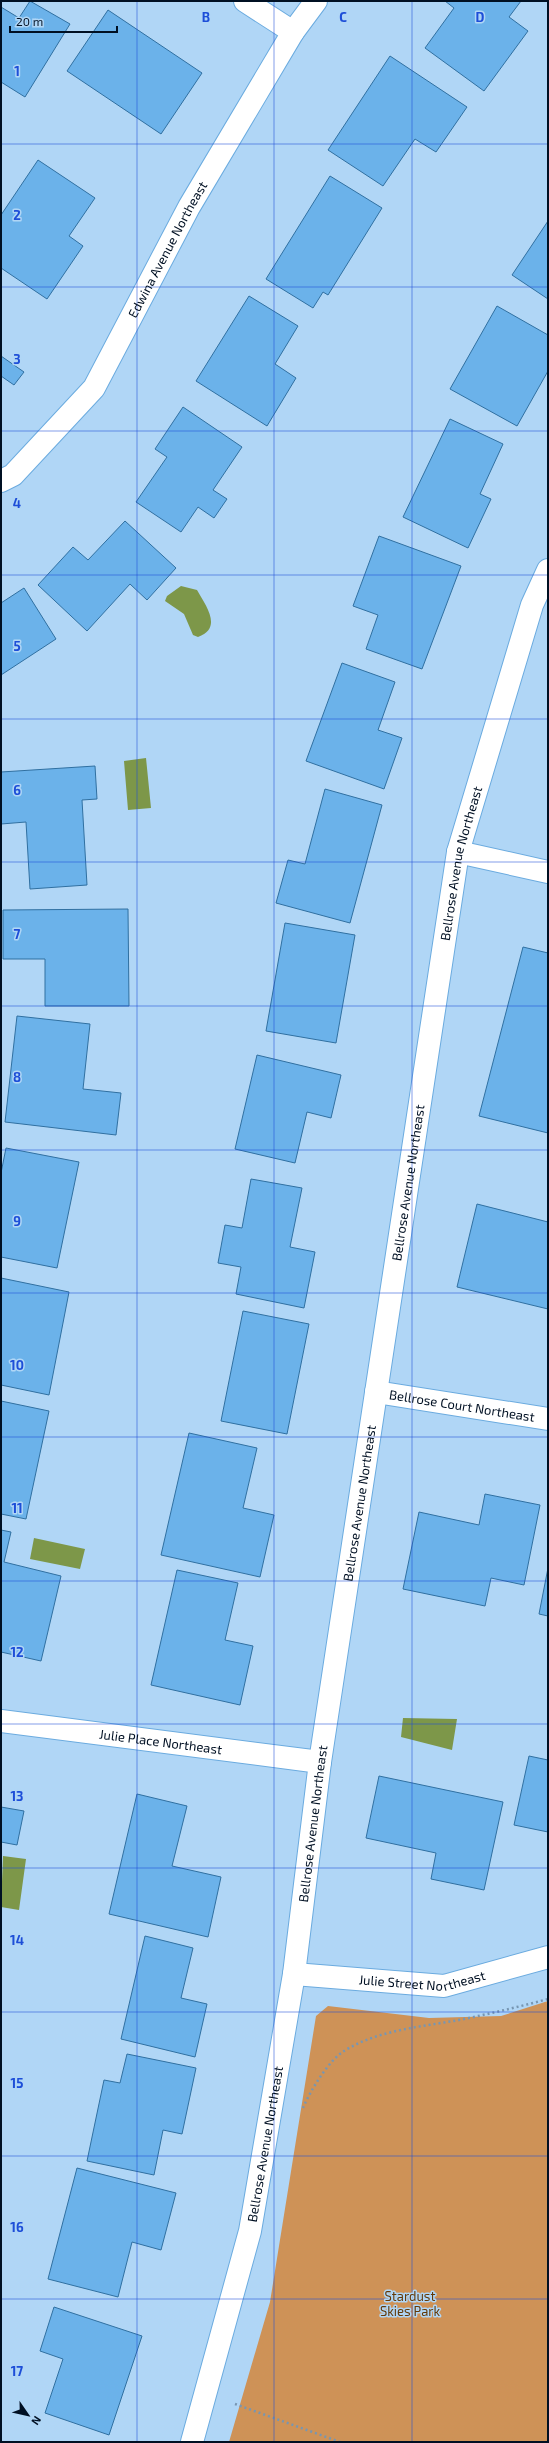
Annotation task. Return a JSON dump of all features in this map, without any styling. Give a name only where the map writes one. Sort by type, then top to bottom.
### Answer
[{"type":"street","points":[[246,1],[293,32]]},
{"type":"street","name":"Edwina Avenue Northeast","points":[[1,481],[13,475],[94,388],[189,207],[293,32],[316,1]]},
{"type":"street","name":"Bellrose Avenue Northeast","points":[[192,2442],[250,2231],[294,1974],[320,1762],[458,852],[532,606],[548,570]]},
{"type":"street","points":[[458,852],[548,872]]},
{"type":"street","name":"Bellrose Court Northeast","points":[[376,1392],[548,1419]]},
{"type":"street","name":"Julie Place Northeast","points":[[1,1721],[320,1762]]},
{"type":"street","name":"Julie Street Northeast","points":[[294,1974],[444,1986],[548,1957]]},
{"type":"path","points":[[301,2114],[306,2101],[326,2071],[343,2052],[362,2042],[385,2034],[490,2014],[548,1999]]},
{"type":"path","points":[[233,2412],[237,2397]]},
{"type":"path","points":[[235,2404],[340,2442]]},
{"type":"green space","name":"Stardust Skies Park","points":[[548,2001],[548,2442],[229,2442],[270,2302],[316,2016],[328,2006],[429,2018],[501,2016]]},
{"type":"shaded area","points":[[181,586],[197,590],[210,616],[210,628],[206,633],[198,637],[193,635],[184,614],[165,601],[167,596]]},
{"type":"shaded area","points":[[146,758],[151,808],[128,810],[124,761]]},
{"type":"shaded area","points":[[34,1538],[85,1549],[80,1569],[30,1559]]},
{"type":"shaded area","points":[[403,1718],[457,1719],[452,1750],[401,1737]]},
{"type":"shaded area","points":[[3,1856],[26,1859],[19,1910],[1,1907]]},
{"type":"building","points":[[30,1],[70,24],[25,97],[1,82],[1,7],[19,18]]},
{"type":"building","points":[[445,1],[521,1],[509,17],[528,31],[484,91],[425,48],[454,8]]},
{"type":"building","points":[[108,10],[202,73],[161,134],[67,71]]},
{"type":"building","points":[[390,56],[467,107],[436,152],[415,139],[383,186],[328,150]]},
{"type":"building","points":[[38,160],[95,198],[69,236],[83,246],[47,299],[1,268],[1,215]]},
{"type":"building","points":[[330,176],[382,208],[328,295],[323,292],[313,308],[266,279]]},
{"type":"building","points":[[548,221],[548,299],[512,275]]},
{"type":"building","points":[[249,296],[298,326],[275,364],[296,378],[267,426],[196,381]]},
{"type":"building","points":[[497,306],[548,335],[548,371],[517,426],[450,389]]},
{"type":"building","points":[[1,356],[24,372],[14,385],[1,376]]},
{"type":"building","points":[[183,407],[242,447],[213,490],[227,499],[214,518],[198,507],[181,532],[136,502],[167,457],[155,449]]},
{"type":"building","points":[[450,419],[503,444],[480,494],[491,499],[468,548],[403,517]]},
{"type":"building","points":[[125,521],[176,568],[147,600],[130,584],[87,631],[38,585],[73,547],[88,560]]},
{"type":"building","points":[[379,536],[461,566],[422,669],[366,649],[378,615],[353,606]]},
{"type":"building","points":[[24,588],[56,639],[1,675],[1,603]]},
{"type":"building","points":[[342,663],[395,682],[378,730],[402,738],[384,789],[306,761]]},
{"type":"building","points":[[95,766],[97,799],[82,800],[87,885],[30,889],[26,822],[1,824],[1,772]]},
{"type":"building","points":[[325,789],[382,805],[350,923],[276,903],[288,860],[305,864]]},
{"type":"building","points":[[128,909],[129,1006],[45,1006],[45,959],[3,959],[3,910]]},
{"type":"building","points":[[285,923],[355,935],[336,1043],[266,1031]]},
{"type":"building","points":[[523,947],[548,953],[548,1133],[479,1116]]},
{"type":"building","points":[[17,1016],[90,1024],[83,1089],[121,1093],[116,1135],[5,1122]]},
{"type":"building","points":[[257,1055],[341,1075],[331,1118],[307,1112],[295,1163],[235,1149]]},
{"type":"building","points":[[6,1148],[79,1162],[57,1268],[1,1257],[1,1173]]},
{"type":"building","points":[[251,1179],[302,1188],[290,1247],[315,1252],[304,1308],[236,1294],[241,1267],[218,1263],[225,1225],[242,1228]]},
{"type":"building","points":[[477,1204],[548,1222],[548,1309],[457,1287]]},
{"type":"building","points":[[1,1278],[69,1292],[49,1395],[1,1385]]},
{"type":"building","points":[[243,1311],[309,1324],[287,1434],[221,1421]]},
{"type":"building","points":[[1,1401],[49,1411],[26,1519],[1,1514]]},
{"type":"building","points":[[189,1433],[257,1448],[243,1508],[274,1515],[260,1577],[161,1555]]},
{"type":"building","points":[[485,1494],[540,1505],[524,1585],[491,1578],[485,1606],[403,1589],[419,1512],[479,1525]]},
{"type":"building","points":[[1,1530],[11,1532],[4,1562],[61,1576],[41,1661],[1,1652]]},
{"type":"building","points":[[548,1568],[548,1616],[539,1614]]},
{"type":"building","points":[[177,1570],[238,1583],[225,1640],[253,1646],[240,1705],[151,1685]]},
{"type":"building","points":[[529,1756],[548,1760],[548,1832],[514,1825]]},
{"type":"building","points":[[379,1776],[503,1802],[484,1890],[431,1879],[436,1853],[366,1838]]},
{"type":"building","points":[[137,1794],[187,1806],[172,1866],[221,1877],[208,1937],[109,1914]]},
{"type":"building","points":[[1,1807],[24,1811],[17,1845],[1,1842]]},
{"type":"building","points":[[145,1936],[193,1948],[181,1998],[207,2004],[195,2057],[121,2039]]},
{"type":"building","points":[[127,2054],[196,2068],[182,2134],[163,2130],[154,2175],[87,2161],[104,2080],[120,2083]]},
{"type":"building","points":[[77,2168],[176,2193],[161,2250],[132,2242],[118,2297],[48,2279]]},
{"type":"building","points":[[54,2307],[142,2336],[109,2435],[45,2413],[63,2359],[40,2351]]}]
